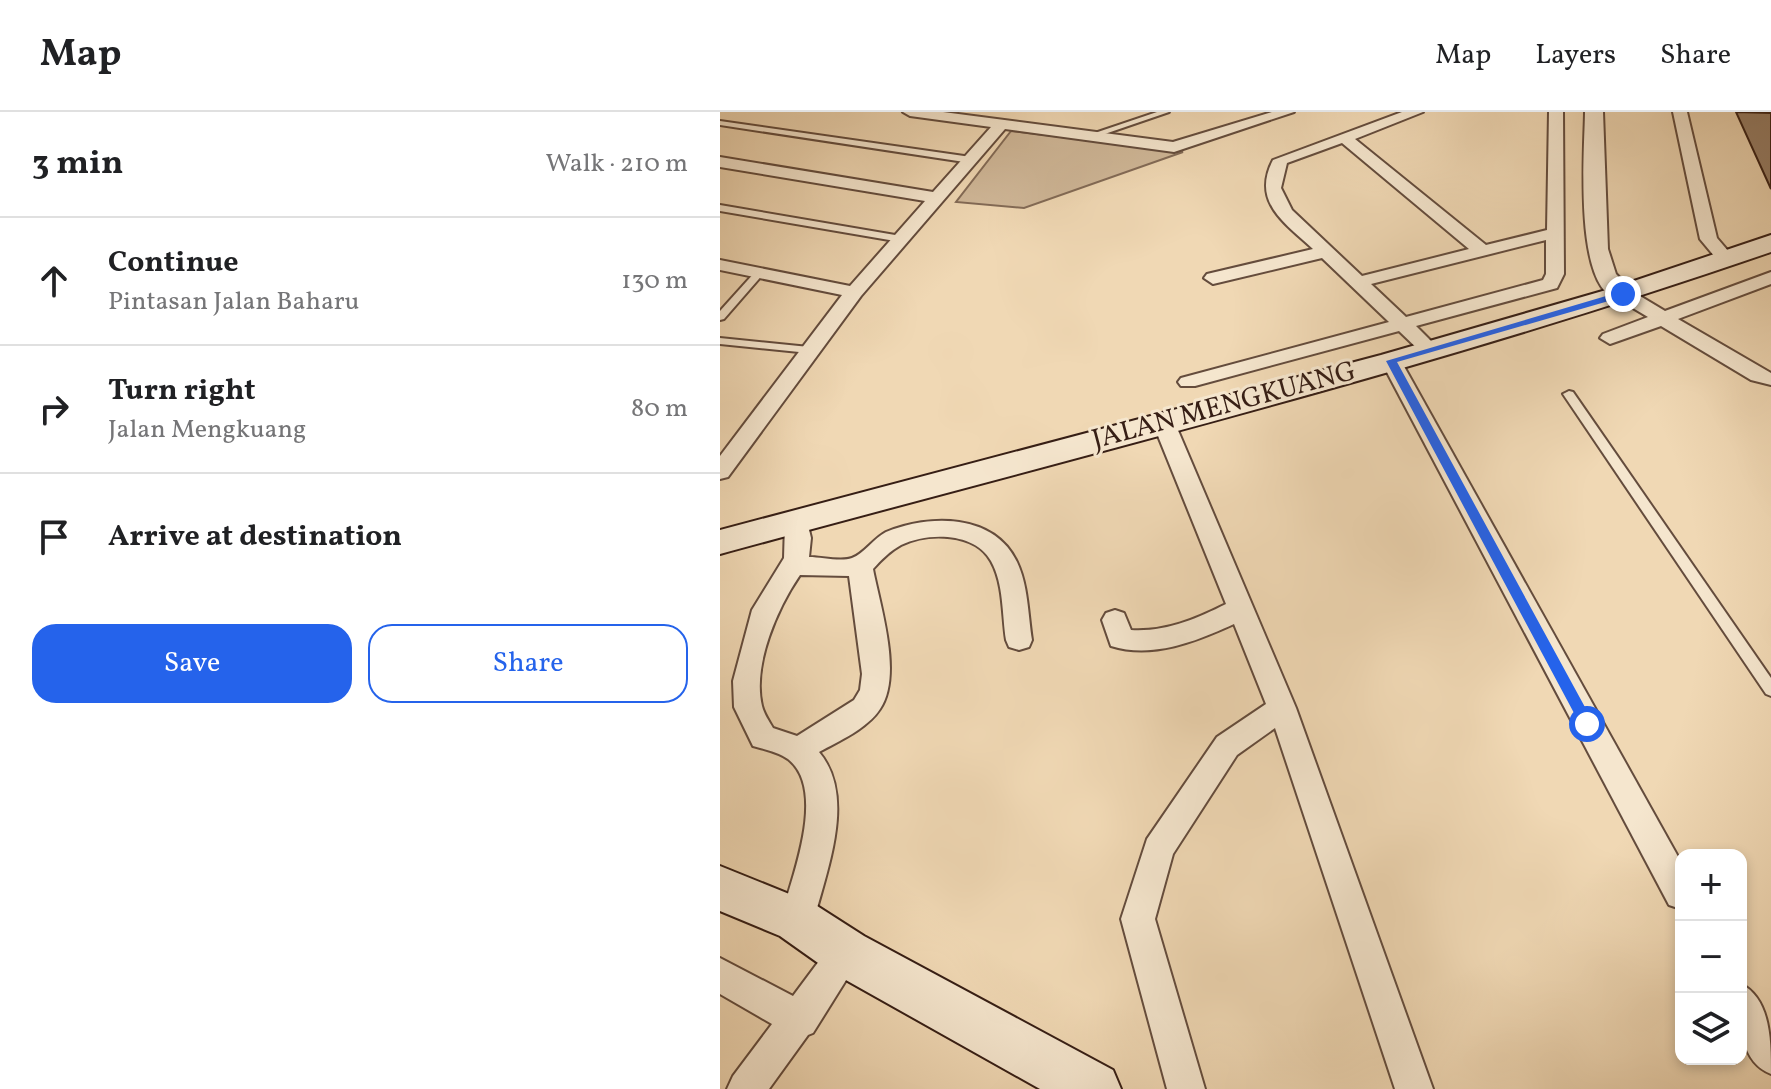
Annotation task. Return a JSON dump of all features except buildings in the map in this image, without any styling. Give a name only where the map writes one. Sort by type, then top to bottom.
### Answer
[{"type":"main road","name":"JALAN MENGKUANG","points":[[720,542],[1391,361],[1623,294],[1771,243]]},
{"type":"main road","points":[[720,888],[797,920],[846,953],[1094,1089]]},
{"type":"street","points":[[910,112],[1174,147],[1287,112]]},
{"type":"street","points":[[1051,131],[1071,112]]},
{"type":"street","points":[[1416,112],[1281,160],[1273,174],[1273,197],[1286,214],[1429,349]]},
{"type":"street","points":[[1188,382],[1400,322],[1550,284],[1555,274],[1556,112]]},
{"type":"street","points":[[1594,112],[1597,249],[1601,270],[1609,283],[1663,318],[1767,375]]},
{"type":"street","points":[[1680,112],[1709,239],[1726,259]]},
{"type":"street","points":[[720,472],[854,292],[1002,124]]},
{"type":"street","points":[[1345,138],[1481,250]]},
{"type":"street","points":[[720,162],[937,198]]},
{"type":"street","points":[[1358,282],[1555,233]]},
{"type":"street","points":[[1213,278],[1325,252]]},
{"type":"street","points":[[720,265],[854,292]]},
{"type":"street","points":[[1610,338],[1771,278]]},
{"type":"street","points":[[1391,361],[1675,883]]},
{"type":"street","points":[[1163,421],[1282,708],[1414,1089]]},
{"type":"street","points":[[797,523],[800,542],[795,566],[769,600],[757,628],[746,702],[763,737],[798,750],[820,777],[822,816],[797,920]]},
{"type":"street","points":[[795,566],[860,567],[877,549],[895,538],[947,529],[966,530],[993,543],[1005,563],[1019,640]]},
{"type":"street","points":[[798,750],[861,711],[871,700],[877,681],[860,567]]},
{"type":"street","points":[[1115,620],[1121,639],[1150,643],[1194,632],[1240,609]]},
{"type":"street","points":[[1186,1089],[1138,919],[1158,849],[1227,746],[1282,708]]},
{"type":"street","points":[[746,1089],[800,1020],[846,953]]},
{"type":"street","points":[[720,975],[800,1020]]},
{"type":"street","points":[[1747,1013],[1771,1056]]},
{"type":"lane","points":[[1090,136],[1165,112]]},
{"type":"lane","points":[[720,123],[971,160]]},
{"type":"lane","points":[[720,208],[901,239]]},
{"type":"lane","points":[[720,317],[759,273]]},
{"type":"lane","points":[[720,341],[809,350]]},
{"type":"lane","points":[[1569,394],[1771,690]]},
{"type":"shaded area","points":[[1011,131],[1183,152],[1024,208],[956,202]]},
{"type":"route","points":[[1587,724],[1391,361],[1623,294]]}]
